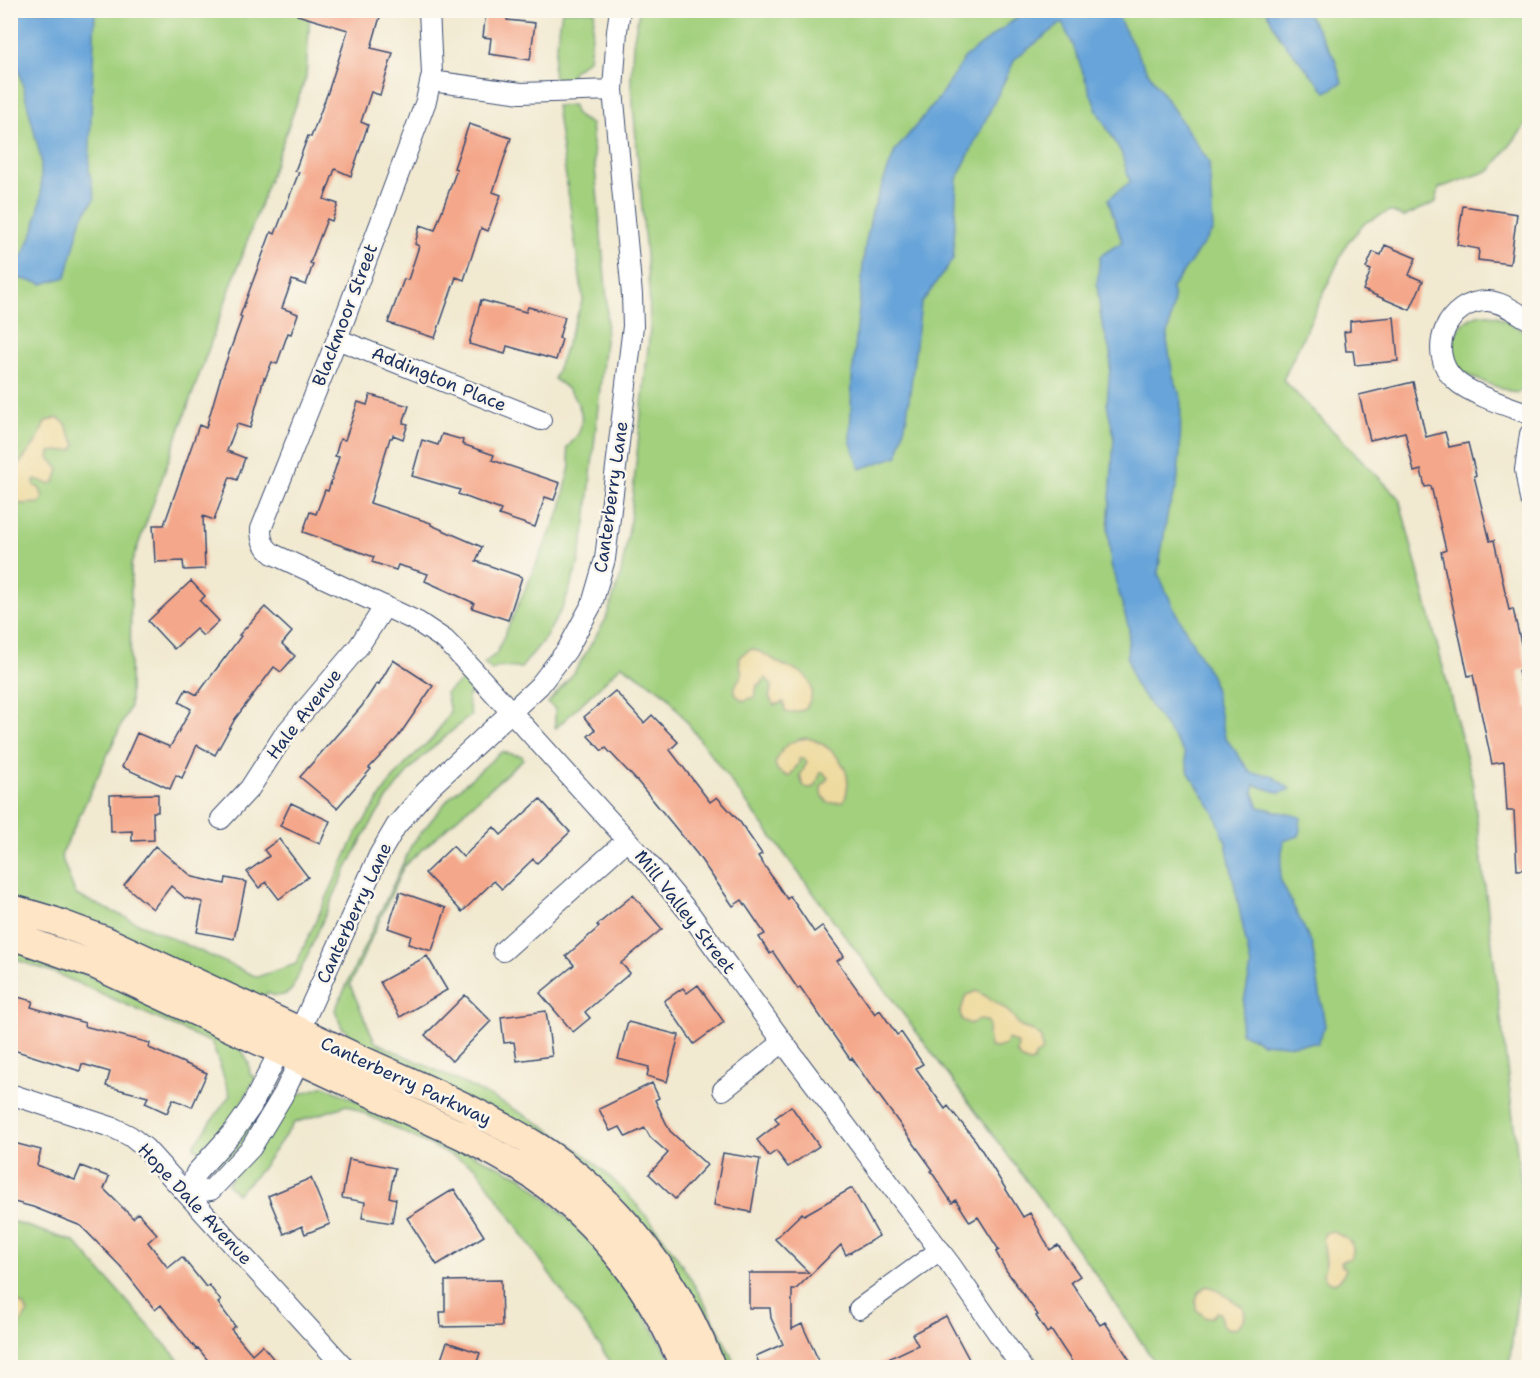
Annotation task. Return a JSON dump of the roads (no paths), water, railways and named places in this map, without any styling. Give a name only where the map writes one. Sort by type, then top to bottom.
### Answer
[{"type":"street","name":"Blackmoor Street","points":[[265,548],[261,540],[261,529],[337,339],[426,101],[431,81],[432,63],[429,10]]},
{"type":"street","name":"Canterberry Lane","points":[[188,1194],[196,1173],[228,1138],[290,1055],[379,855],[396,826],[416,800],[544,680],[575,637],[592,604],[605,559],[633,326],[614,90],[620,10]]},
{"type":"street","points":[[431,81],[521,93],[614,90]]},
{"type":"street","points":[[1530,320],[1498,303],[1486,301],[1470,305],[1455,314],[1449,321],[1441,339],[1440,348],[1444,366],[1457,382],[1530,414]]},
{"type":"street","name":"Addington Place","points":[[337,339],[541,420]]},
{"type":"street","points":[[1530,434],[1525,470],[1530,500]]},
{"type":"street","name":"Mill Valley Street","points":[[265,548],[273,554],[418,622],[445,640],[511,711],[692,915],[783,1042],[940,1250],[1022,1368]]},
{"type":"street","name":"Hale Avenue","points":[[221,819],[250,788],[284,735],[359,646],[385,606]]},
{"type":"street","points":[[503,951],[627,840]]},
{"type":"street","name":"Canterberry Parkway","points":[[10,908],[69,925],[105,940],[300,1030],[503,1127],[564,1166],[607,1203],[652,1256],[685,1308],[712,1368]]},
{"type":"street","name":"Canterberry Parkway","points":[[10,935],[95,965],[470,1140],[518,1166],[552,1190],[583,1217],[635,1278],[665,1326],[684,1368]]},
{"type":"street","points":[[723,1090],[783,1042]]},
{"type":"street","name":"Hope Dale Avenue","points":[[10,1094],[102,1124],[130,1137],[145,1148],[345,1368]]},
{"type":"street","points":[[860,1309],[940,1250]]},
{"type":"water","points":[[10,11],[95,11],[89,170],[95,198],[82,217],[66,277],[43,284],[18,278],[12,262],[23,255],[34,230],[41,198],[41,159],[11,42]]},
{"type":"water","points":[[1026,11],[1116,11],[1146,69],[1209,162],[1213,230],[1172,288],[1174,299],[1167,340],[1173,376],[1181,398],[1180,452],[1177,486],[1168,510],[1158,573],[1175,611],[1212,678],[1225,737],[1251,773],[1271,775],[1290,789],[1280,793],[1255,785],[1253,792],[1259,807],[1301,817],[1299,836],[1283,841],[1280,879],[1312,944],[1325,1026],[1318,1043],[1287,1045],[1262,1043],[1240,1032],[1251,967],[1226,843],[1214,812],[1189,773],[1184,752],[1134,683],[1127,657],[1129,629],[1111,564],[1108,531],[1114,436],[1107,404],[1111,355],[1101,319],[1097,284],[1100,256],[1122,242],[1108,199],[1130,182],[1121,152],[1097,111],[1073,45],[1062,23],[1015,59],[957,179],[953,259],[921,304],[907,416],[898,456],[860,469],[850,440],[852,379],[865,246],[872,212],[895,151],[938,99],[965,57]]},
{"type":"water","points":[[1266,11],[1306,11],[1335,59],[1342,83],[1326,92],[1281,39]]}]
